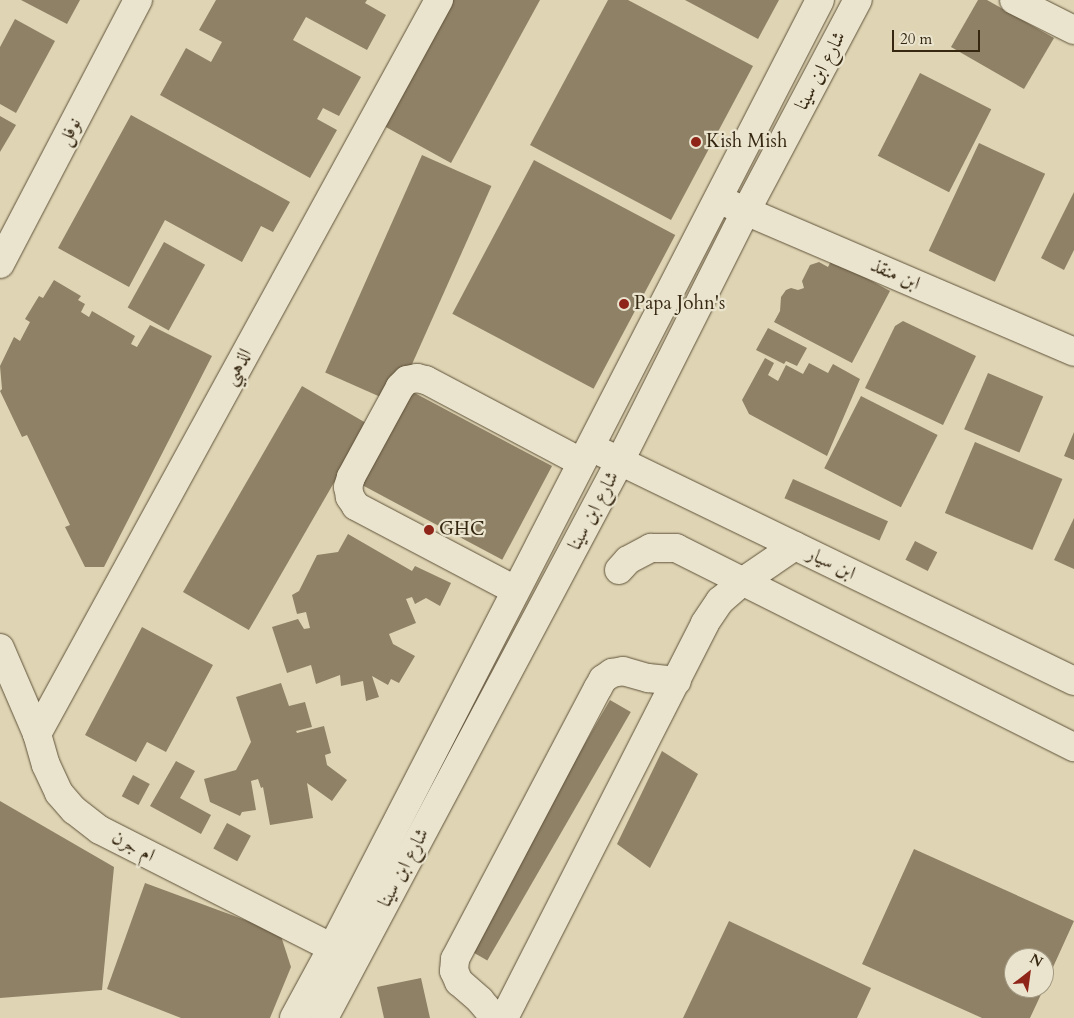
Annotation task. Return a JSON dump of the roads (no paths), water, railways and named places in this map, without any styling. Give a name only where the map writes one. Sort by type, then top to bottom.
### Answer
[{"type":"street","name":"نوفل","points":[[0,264],[11,220],[138,0]]},
{"type":"street","name":"الذهبي","points":[[37,734],[439,0]]},
{"type":"street","name":"شارع ابن سينا","points":[[324,1018],[344,954],[515,590],[820,0]]},
{"type":"street","name":"شارع ابن سينا","points":[[294,1018],[344,954],[620,461],[745,212],[858,0]]},
{"type":"street","points":[[1014,0],[1074,30]]},
{"type":"street","name":"ابن منقذ","points":[[716,198],[1074,352]]},
{"type":"street","name":"ابن سيار","points":[[515,590],[356,506],[349,492],[351,477],[400,387],[407,380],[417,378],[426,380],[585,454],[620,461],[1074,681]]},
{"type":"street","points":[[504,1018],[705,623],[720,601],[742,582],[795,546]]},
{"type":"street","points":[[620,570],[639,553],[664,547],[688,553],[742,582],[1074,748]]},
{"type":"street","name":"ام جرن","points":[[0,648],[37,734],[46,765],[59,794],[74,810],[100,830],[344,954]]},
{"type":"street","points":[[495,1018],[480,1000],[459,982],[454,971],[455,959],[603,678],[612,673],[623,671],[648,678],[677,680]]},
{"type":"place","name":"Kish Mish","points":[[696,142]]},
{"type":"place","name":"Papa John's","points":[[624,304]]},
{"type":"place","name":"GHC","points":[[429,530]]}]
